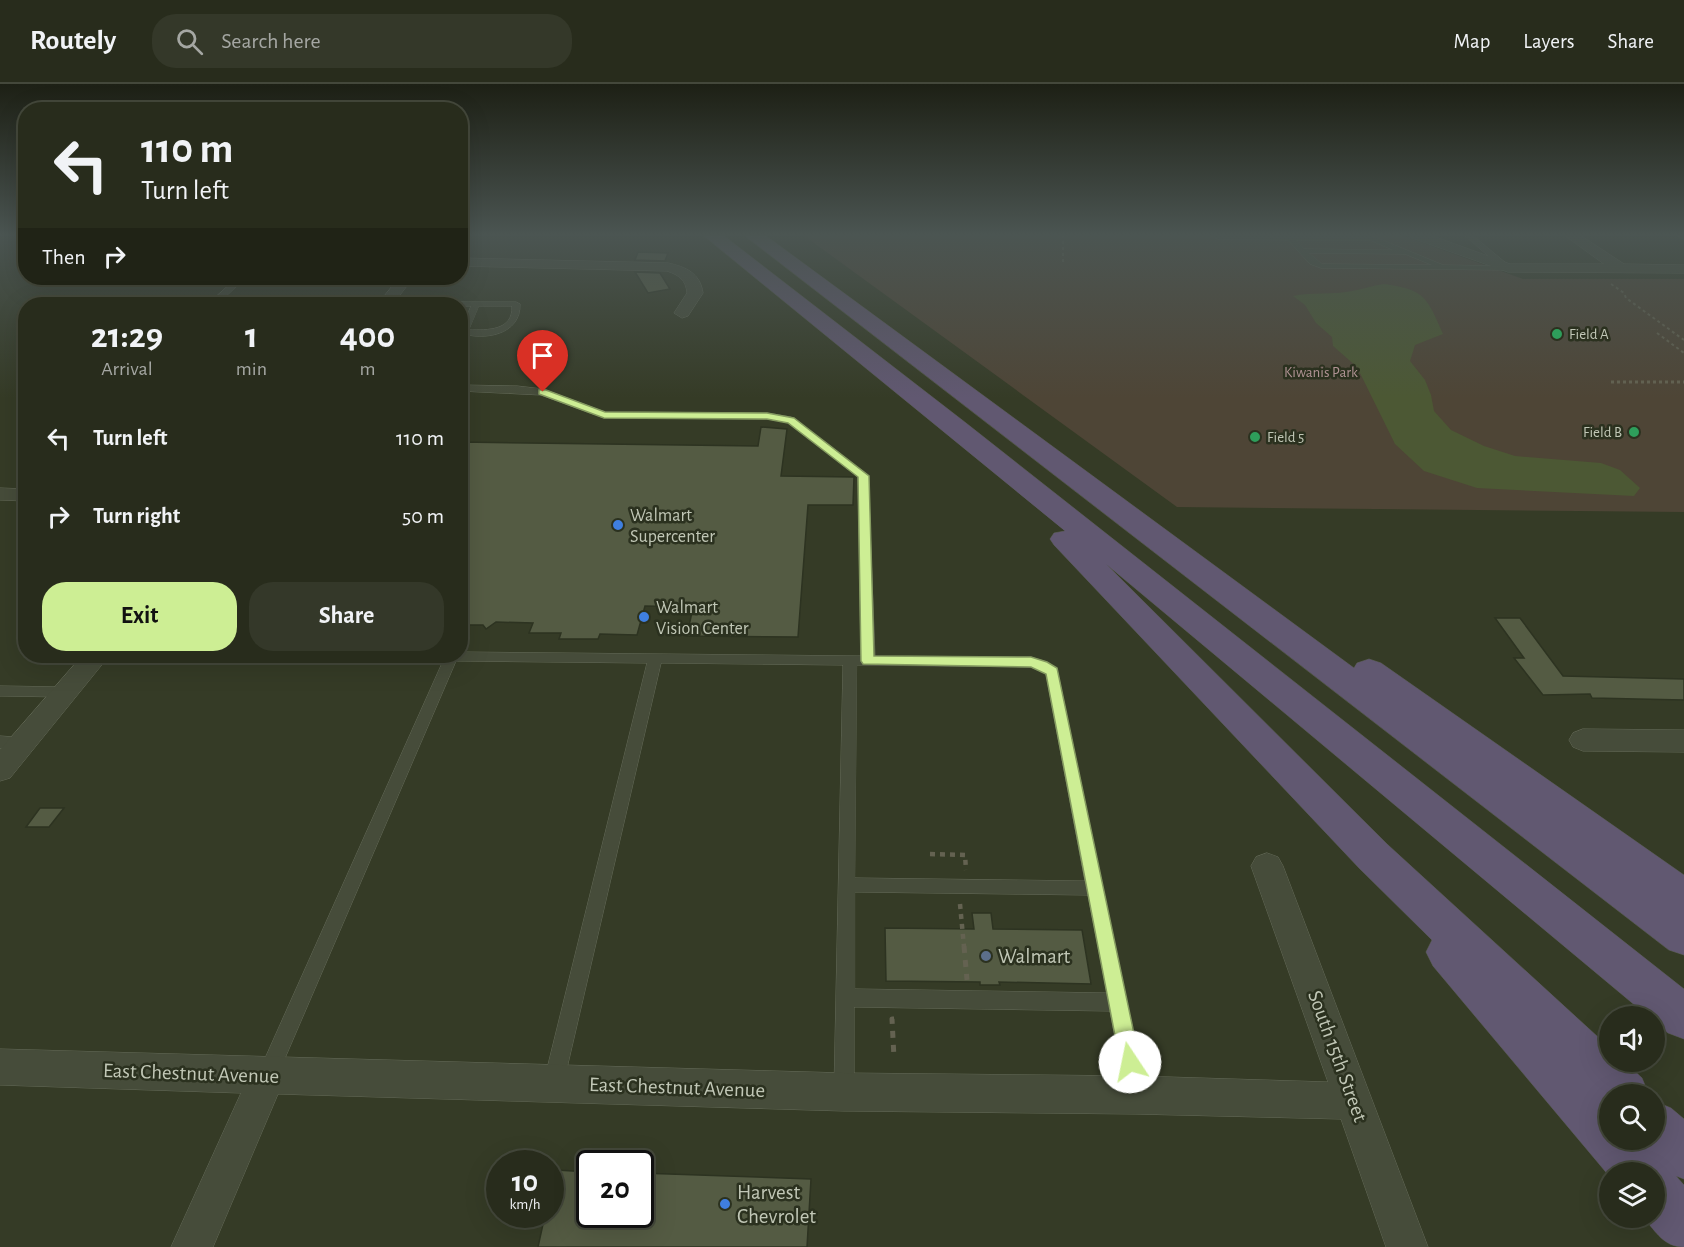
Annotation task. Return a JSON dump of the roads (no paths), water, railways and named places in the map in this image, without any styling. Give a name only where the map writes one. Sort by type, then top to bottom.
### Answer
[{"type":"highway","points":[[781,289],[957,428],[1684,1017]]},
{"type":"highway","points":[[824,289],[1684,936]]},
{"type":"highway","points":[[832,295],[1047,440],[1684,898]]},
{"type":"highway","points":[[957,428],[1373,856],[1613,1084]]},
{"type":"highway","points":[[1373,856],[1428,930],[1599,1126]]},
{"type":"highway","points":[[1665,1136],[1684,1154]]},
{"type":"highway","points":[[1619,1150],[1630,1162]]},
{"type":"highway","points":[[1665,1202],[1684,1224]]},
{"type":"street","points":[[682,313],[695,293],[695,289]]},
{"type":"street","points":[[0,495],[18,495]]},
{"type":"street","points":[[0,770],[12,742],[65,692],[90,663]]},
{"type":"street","points":[[1583,740],[1684,741]]},
{"type":"street","name":"South 15th Street","points":[[1267,866],[1407,1247]]},
{"type":"street","name":"East Chestnut Avenue","points":[[0,1067],[844,1092],[1136,1095],[1354,1101]]},
{"type":"street","points":[[192,1247],[267,1076]]},
{"type":"lane","points":[[468,304],[516,304],[517,311],[512,324],[500,331],[468,332]]},
{"type":"lane","points":[[468,323],[476,304]]},
{"type":"lane","points":[[468,388],[543,392],[604,415],[767,416],[791,420],[863,476],[868,661]]},
{"type":"lane","points":[[468,656],[1031,662],[1042,665],[1052,672],[1136,1095]]},
{"type":"lane","points":[[554,1083],[656,658]]},
{"type":"lane","points":[[844,1092],[850,660]]},
{"type":"lane","points":[[267,1076],[449,663]]},
{"type":"lane","points":[[0,692],[65,692]]},
{"type":"lane","points":[[847,885],[1095,888]]},
{"type":"lane","points":[[846,998],[1118,1002]]},
{"type":"place","name":"Field A","points":[[1557,334]]},
{"type":"place","name":"Field B","points":[[1634,432]]},
{"type":"place","name":"Field 5","points":[[1255,437]]},
{"type":"place","name":"Walmart Supercenter","points":[[618,525]]},
{"type":"place","name":"Walmart Vision Center","points":[[644,617]]},
{"type":"place","name":"Walmart","points":[[986,956]]},
{"type":"place","name":"Harvest Chevrolet","points":[[725,1204]]},
{"type":"park label","name":"Kiwanis Park","points":[[1321,372]]}]
